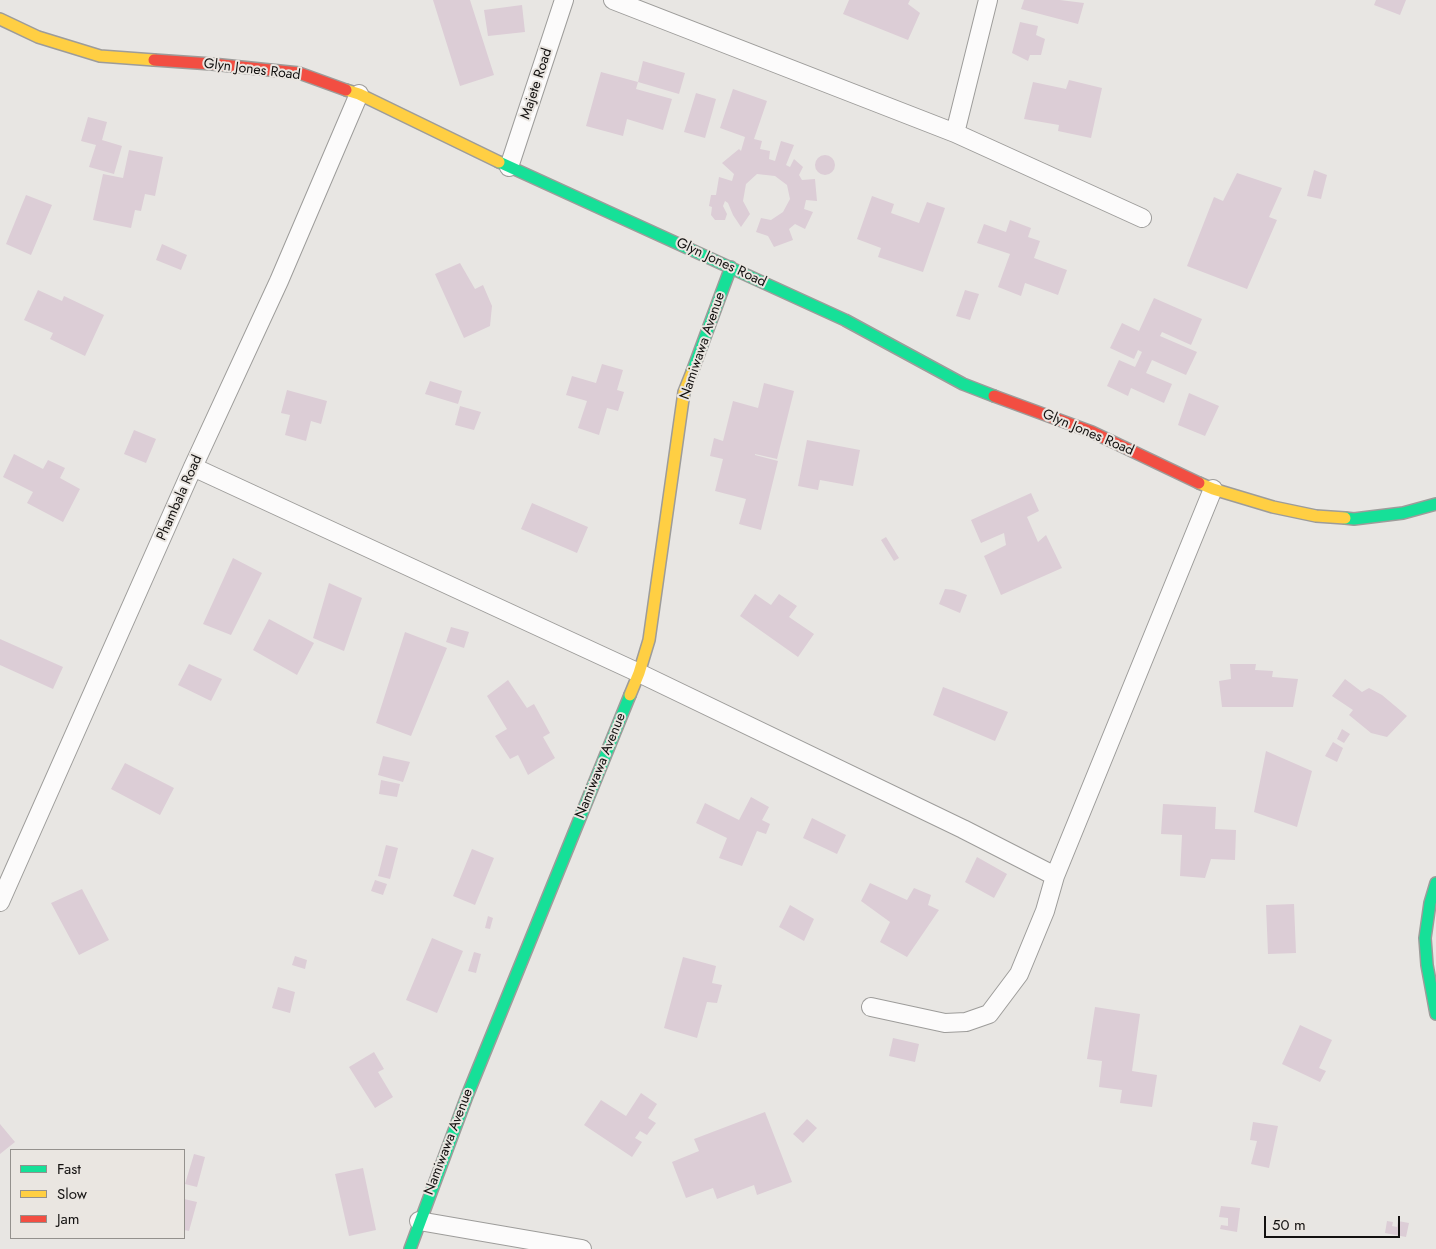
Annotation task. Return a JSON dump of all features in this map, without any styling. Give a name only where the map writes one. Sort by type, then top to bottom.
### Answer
[{"type":"street","name":"Majete Road","points":[[509,167],[564,0]]},
{"type":"street","points":[[613,0],[954,133],[1142,218]]},
{"type":"street","points":[[954,133],[988,0]]},
{"type":"street","name":"Glyn Jones Road","points":[[0,19],[38,36],[100,56],[212,64],[298,73],[359,94],[509,167],[845,320],[963,384],[1092,432],[1213,489],[1273,507],[1316,516],[1354,519],[1403,513],[1436,504]]},
{"type":"street","name":"Phambala Road","points":[[0,902],[193,467],[279,281],[359,94]]},
{"type":"street","name":"Namiwawa Avenue","points":[[410,1249],[467,1096],[639,673],[649,640],[684,392],[731,267]]},
{"type":"street","points":[[193,467],[639,673],[920,808],[1055,876]]},
{"type":"street","points":[[871,1007],[945,1023],[966,1022],[989,1014],[1018,974],[1045,911],[1055,876],[1213,489]]},
{"type":"street","points":[[1436,883],[1430,903],[1425,938],[1427,965],[1436,1014]]},
{"type":"street","points":[[419,1221],[582,1249]]},
{"type":"building","points":[[433,0],[470,0],[494,75],[460,86]]},
{"type":"building","points":[[849,0],[910,0],[908,4],[920,13],[908,40],[843,14]]},
{"type":"building","points":[[1024,0],[1060,0],[1084,3],[1078,24],[1021,9]]},
{"type":"building","points":[[1376,0],[1406,0],[1400,15],[1374,5]]},
{"type":"building","points":[[522,5],[525,32],[488,36],[484,10]]},
{"type":"building","points":[[1020,22],[1038,26],[1036,35],[1045,39],[1041,55],[1030,55],[1028,61],[1012,53]]},
{"type":"building","points":[[643,61],[685,73],[679,94],[638,82]]},
{"type":"building","points":[[601,72],[638,82],[636,89],[672,99],[663,130],[627,119],[623,136],[586,126]]},
{"type":"building","points":[[1069,80],[1102,88],[1091,138],[1058,131],[1059,125],[1024,119],[1033,82],[1066,89]]},
{"type":"building","points":[[733,89],[767,101],[754,139],[762,141],[760,149],[770,151],[769,159],[775,161],[781,141],[794,145],[786,165],[790,167],[794,159],[803,167],[799,175],[802,180],[815,179],[817,201],[806,200],[804,209],[813,212],[805,229],[795,224],[789,229],[793,240],[774,247],[768,236],[756,232],[761,218],[771,220],[783,212],[790,199],[787,185],[775,176],[757,174],[746,184],[743,201],[750,214],[741,227],[728,203],[725,201],[723,206],[727,214],[725,220],[715,220],[711,215],[712,207],[709,206],[711,195],[716,195],[719,177],[732,181],[734,174],[722,163],[739,149],[741,151],[745,137],[720,128]]},
{"type":"building","points":[[696,93],[716,99],[705,138],[684,132]]},
{"type":"building","points":[[88,117],[107,122],[102,140],[122,146],[114,174],[89,167],[96,145],[81,141]]},
{"type":"building","points":[[129,150],[163,157],[155,196],[145,194],[141,211],[135,210],[131,228],[93,220],[103,174],[123,178]]},
{"type":"building","points":[[825,155],[832,158],[835,165],[832,172],[825,175],[818,172],[815,165],[818,158]]},
{"type":"building","points":[[1314,170],[1327,175],[1321,199],[1307,196]]},
{"type":"building","points":[[1237,173],[1282,188],[1269,217],[1277,220],[1247,289],[1187,266],[1214,197],[1223,201]]},
{"type":"building","points":[[26,195],[52,205],[31,255],[6,244]]},
{"type":"building","points":[[872,196],[894,204],[891,213],[919,223],[927,202],[945,208],[923,272],[878,257],[881,248],[857,239]]},
{"type":"building","points":[[1010,220],[1031,228],[1028,237],[1040,241],[1034,258],[1067,270],[1058,295],[1025,283],[1021,296],[998,287],[1010,254],[977,243],[984,224],[1006,232]]},
{"type":"building","points":[[162,244],[187,255],[181,270],[156,260]]},
{"type":"building","points":[[460,263],[475,289],[483,285],[492,306],[490,326],[464,338],[435,274]]},
{"type":"building","points":[[38,290],[62,301],[64,296],[104,315],[85,356],[50,339],[53,333],[24,320]]},
{"type":"building","points":[[965,290],[979,294],[970,320],[956,316]]},
{"type":"building","points":[[1154,298],[1202,319],[1191,345],[1162,332],[1160,336],[1197,352],[1186,375],[1152,360],[1146,373],[1172,384],[1164,403],[1131,388],[1128,396],[1107,386],[1119,360],[1135,367],[1142,352],[1138,350],[1134,359],[1110,348],[1122,323],[1139,331]]},
{"type":"building","points":[[602,364],[623,370],[617,390],[624,392],[618,411],[607,408],[599,435],[578,428],[587,401],[566,395],[572,376],[596,383]]},
{"type":"building","points":[[430,381],[462,391],[458,404],[425,394]]},
{"type":"building","points":[[764,383],[794,391],[777,459],[755,454],[778,461],[761,530],[739,524],[746,499],[715,491],[723,459],[710,456],[714,438],[723,441],[733,401],[758,408]]},
{"type":"building","points":[[287,390],[327,401],[321,424],[311,421],[306,441],[285,435],[290,415],[281,413]]},
{"type":"building","points":[[1189,393],[1219,406],[1205,436],[1178,425]]},
{"type":"building","points":[[460,406],[481,412],[474,430],[455,425]]},
{"type":"building","points":[[134,430],[156,439],[146,463],[124,454]]},
{"type":"building","points":[[807,440],[860,450],[853,486],[820,480],[818,490],[798,486]]},
{"type":"building","points":[[14,454],[43,469],[48,460],[65,468],[60,478],[80,489],[63,522],[27,503],[33,492],[3,477]]},
{"type":"building","points":[[1031,493],[1039,511],[1027,517],[1038,542],[1046,535],[1062,568],[1001,595],[984,556],[1006,545],[1004,533],[981,543],[971,520]]},
{"type":"building","points":[[532,503],[588,527],[577,553],[521,529]]},
{"type":"building","points":[[886,537],[899,558],[894,561],[881,540]]},
{"type":"building","points":[[233,558],[262,573],[231,635],[203,624]]},
{"type":"building","points":[[329,583],[362,598],[344,651],[313,638]]},
{"type":"building","points":[[945,589],[967,595],[960,613],[939,604]]},
{"type":"building","points":[[755,594],[771,605],[779,594],[797,606],[789,617],[814,634],[798,657],[740,616]]},
{"type":"building","points":[[269,619],[314,643],[297,675],[253,650]]},
{"type":"building","points":[[451,627],[469,632],[464,648],[446,642]]},
{"type":"building","points":[[405,632],[447,648],[411,736],[376,723]]},
{"type":"building","points":[[0,639],[63,667],[53,689],[0,665]]},
{"type":"building","points":[[189,664],[222,679],[211,701],[178,685]]},
{"type":"building","points":[[1230,664],[1256,664],[1255,670],[1273,671],[1272,677],[1298,679],[1293,707],[1222,707],[1219,681],[1231,679]]},
{"type":"building","points":[[1345,679],[1362,692],[1369,688],[1382,695],[1407,716],[1387,737],[1371,733],[1349,715],[1353,710],[1332,696]]},
{"type":"building","points":[[508,680],[527,708],[534,704],[550,733],[543,737],[555,758],[528,775],[518,755],[510,759],[495,736],[507,729],[487,696]]},
{"type":"building","points":[[943,687],[1008,712],[995,741],[933,715]]},
{"type":"building","points":[[1342,729],[1350,734],[1344,743],[1337,739]]},
{"type":"building","points":[[1333,742],[1343,748],[1337,762],[1325,756]]},
{"type":"building","points":[[1266,751],[1312,771],[1297,827],[1254,812]]},
{"type":"building","points":[[383,756],[410,762],[403,782],[378,775]]},
{"type":"building","points":[[125,763],[174,788],[160,815],[111,789]]},
{"type":"building","points":[[381,780],[400,784],[397,797],[379,794]]},
{"type":"building","points":[[751,797],[769,807],[762,820],[770,824],[766,834],[757,831],[742,866],[719,858],[727,838],[696,823],[705,803],[739,820]]},
{"type":"building","points":[[1163,804],[1216,807],[1215,829],[1236,830],[1235,860],[1211,859],[1205,878],[1180,876],[1182,835],[1161,834]]},
{"type":"building","points":[[812,818],[846,835],[837,854],[803,838]]},
{"type":"building","points":[[386,845],[398,848],[390,879],[378,876]]},
{"type":"building","points":[[472,849],[494,858],[475,905],[453,896]]},
{"type":"building","points":[[977,857],[1007,874],[994,898],[965,882]]},
{"type":"building","points":[[375,880],[387,884],[383,895],[371,891]]},
{"type":"building","points":[[870,883],[907,900],[914,888],[931,895],[928,905],[939,910],[907,957],[880,942],[890,922],[861,901]]},
{"type":"building","points":[[82,889],[109,940],[79,955],[51,903]]},
{"type":"building","points":[[1294,904],[1296,953],[1268,954],[1266,905]]},
{"type":"building","points":[[790,905],[814,919],[804,941],[779,927]]},
{"type":"building","points":[[488,916],[493,918],[490,929],[485,928]]},
{"type":"building","points":[[432,938],[463,951],[437,1013],[406,1000]]},
{"type":"building","points":[[474,952],[481,954],[476,973],[468,971]]},
{"type":"building","points":[[295,956],[307,960],[305,969],[292,965]]},
{"type":"building","points":[[683,957],[716,966],[712,983],[722,985],[717,1003],[707,1002],[697,1038],[664,1028]]},
{"type":"building","points":[[278,987],[295,992],[290,1013],[272,1008]]},
{"type":"building","points":[[1095,1007],[1140,1014],[1132,1071],[1157,1075],[1152,1107],[1120,1103],[1122,1090],[1099,1087],[1102,1061],[1087,1059]]},
{"type":"building","points":[[1300,1025],[1332,1040],[1319,1068],[1326,1071],[1320,1082],[1282,1064]]},
{"type":"building","points":[[893,1038],[919,1044],[915,1062],[889,1056]]},
{"type":"building","points":[[374,1052],[384,1069],[378,1072],[393,1097],[375,1108],[349,1067]]},
{"type":"building","points":[[641,1093],[657,1104],[648,1118],[656,1123],[647,1135],[640,1131],[635,1138],[642,1142],[632,1157],[584,1125],[601,1100],[626,1116]]},
{"type":"building","points":[[765,1112],[792,1182],[757,1195],[754,1185],[717,1199],[713,1188],[686,1198],[672,1162],[699,1151],[694,1139]]},
{"type":"building","points":[[807,1119],[817,1128],[803,1143],[793,1134]]},
{"type":"building","points":[[1253,1122],[1278,1126],[1269,1168],[1251,1164],[1257,1141],[1250,1140]]},
{"type":"building","points":[[0,1124],[15,1142],[0,1154]]},
{"type":"building","points":[[194,1154],[205,1157],[197,1187],[185,1184]]},
{"type":"building","points":[[363,1168],[376,1230],[349,1236],[335,1174]]},
{"type":"building","points":[[185,1199],[197,1202],[189,1231],[185,1230]]},
{"type":"building","points":[[1221,1206],[1240,1208],[1237,1232],[1220,1229],[1221,1225],[1228,1226],[1228,1218],[1219,1217]]},
{"type":"building","points":[[1387,1221],[1393,1222],[1392,1226],[1397,1227],[1398,1221],[1409,1223],[1406,1237],[1385,1233]]},
{"type":"traffic: fast","points":[[499,162],[845,320],[963,384],[994,396]]},
{"type":"traffic: fast","points":[[692,372],[731,267]]},
{"type":"traffic: fast","points":[[1345,518],[1354,519],[1403,513],[1436,504]]},
{"type":"traffic: fast","points":[[410,1249],[467,1096],[630,695]]},
{"type":"traffic: fast","points":[[1436,883],[1430,903],[1425,938],[1427,965],[1436,1014]]},
{"type":"traffic: slow","points":[[0,19],[38,37],[100,56],[154,60]]},
{"type":"traffic: slow","points":[[346,90],[359,94],[499,162]]},
{"type":"traffic: slow","points":[[630,695],[649,640],[684,392],[692,372]]},
{"type":"traffic: slow","points":[[1199,483],[1273,507],[1316,516],[1345,518]]},
{"type":"traffic: jam","points":[[154,60],[299,73],[346,90]]},
{"type":"traffic: jam","points":[[994,396],[1092,432],[1199,483]]}]
